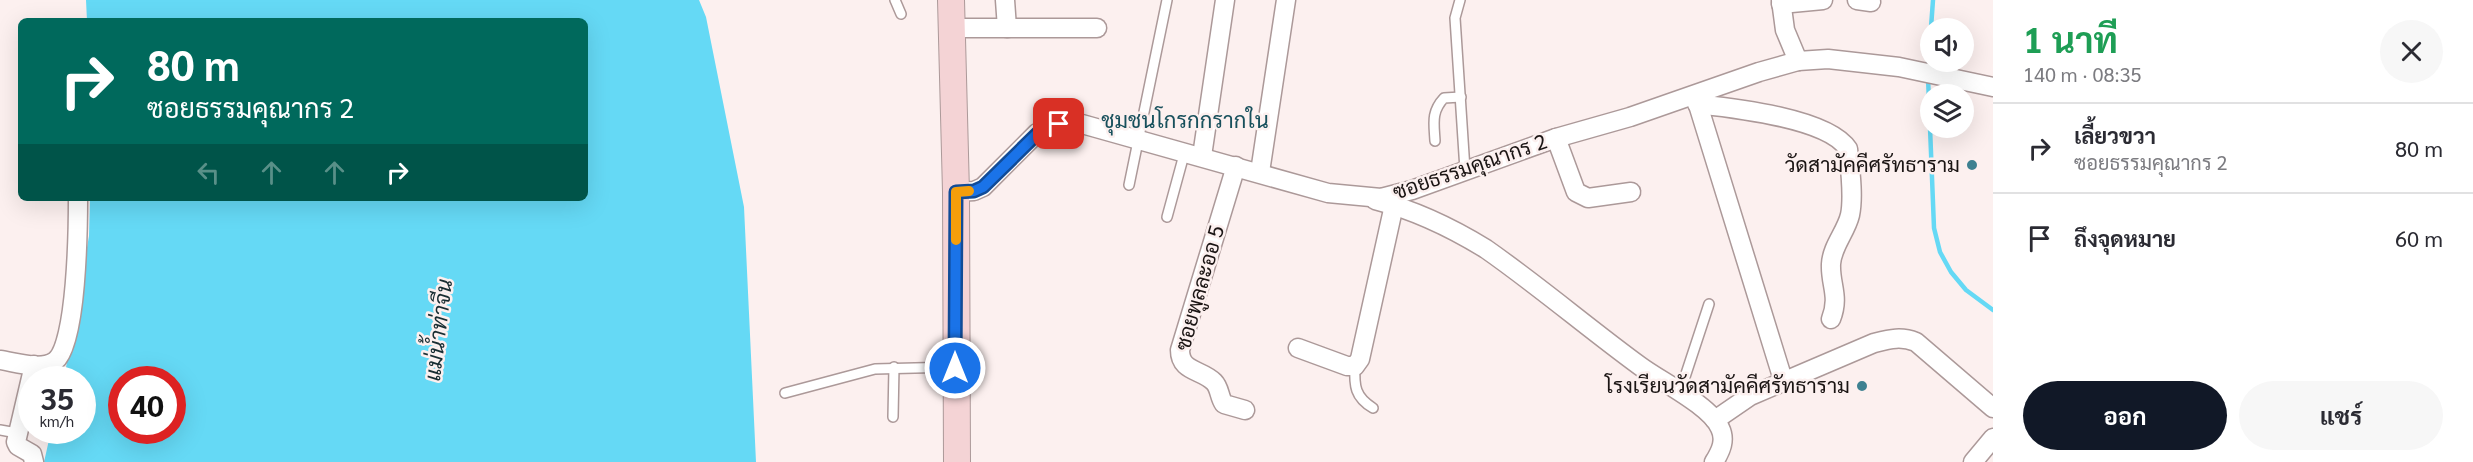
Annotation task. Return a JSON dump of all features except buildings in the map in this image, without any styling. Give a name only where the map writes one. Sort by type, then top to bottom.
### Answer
[{"type":"street","points":[[951,0],[956,192],[957,462]]},
{"type":"street","points":[[1005,0],[1007,28]]},
{"type":"street","points":[[1193,154],[1225,0]]},
{"type":"street","points":[[1260,172],[1286,0]]},
{"type":"street","points":[[1798,61],[1785,30],[1781,2],[1823,0]]},
{"type":"street","points":[[952,28],[1097,28]]},
{"type":"street","name":"ซอยธรรมคุณากร 2","points":[[956,192],[974,191],[983,187],[993,180],[1026,143],[1049,127],[1082,124],[1141,138],[1328,193],[1381,198],[1396,195],[1556,138],[1696,99],[1798,61],[1836,59],[1899,67],[1950,76],[1993,87]]},
{"type":"street","points":[[1784,383],[1696,99],[1807,125],[1843,141],[1848,149],[1850,214],[1832,256],[1832,272],[1836,288],[1835,308],[1831,319]]},
{"type":"street","points":[[1556,138],[1576,192],[1588,198],[1631,192]]},
{"type":"street","name":"ซอยพูลละออ 5","points":[[1236,166],[1180,350],[1180,360],[1185,366],[1216,383],[1224,404],[1245,410]]},
{"type":"street","points":[[1361,197],[1394,205],[1460,233],[1486,249],[1642,368],[1680,392],[1715,420],[1723,439],[1722,450],[1714,462]]},
{"type":"street","points":[[0,360],[34,365],[56,360],[63,346],[76,276],[79,245],[78,201]]},
{"type":"street","points":[[1298,348],[1347,366],[1355,366],[1360,359],[1394,205]]},
{"type":"street","points":[[1715,420],[1750,396],[1874,343],[1905,338],[1916,342],[1993,408]]},
{"type":"street","points":[[34,365],[9,432],[18,446],[32,454],[34,462]]},
{"type":"street","points":[[1973,462],[1993,438]]},
{"type":"lane","points":[[895,0],[901,14]]},
{"type":"lane","points":[[1129,185],[1141,138],[1167,0]]},
{"type":"lane","points":[[1460,0],[1455,18],[1465,170]]},
{"type":"lane","points":[[1435,141],[1433,114],[1437,106],[1444,98],[1461,98]]},
{"type":"lane","points":[[1167,217],[1193,154]]},
{"type":"lane","points":[[1680,392],[1709,304]]},
{"type":"lane","points":[[1355,366],[1354,386],[1357,394],[1373,408]]},
{"type":"lane","points":[[893,417],[894,367]]},
{"type":"lane","points":[[785,393],[874,369],[955,368]]},
{"type":"water","name":"แม่น้ำท่าจีน","points":[[86,0],[699,0],[706,17],[744,207],[756,462],[44,462],[48,444],[96,444],[96,366],[66,366],[89,236],[90,201],[588,201],[588,18],[87,18]]},
{"type":"waterway","points":[[1932,18],[1933,0]]},
{"type":"waterway","points":[[1928,77],[1934,228],[1940,252],[1951,272],[1966,290],[1993,310]]},
{"type":"slow traffic","points":[[956,240],[956,192],[969,191]]},
{"type":"place","name":"วัดสามัคคีศรัทธาราม","points":[[1972,165]]},
{"type":"place","name":"โรงเรียนวัดสามัคคีศรัทธาราม","points":[[1862,386]]},
{"type":"district","name":"ชุมชนโกรกกรากใน","points":[[1185,120]]},
{"type":"route","points":[[955,368],[956,192],[974,191],[983,187],[993,180],[1038,133],[1059,124]]}]
